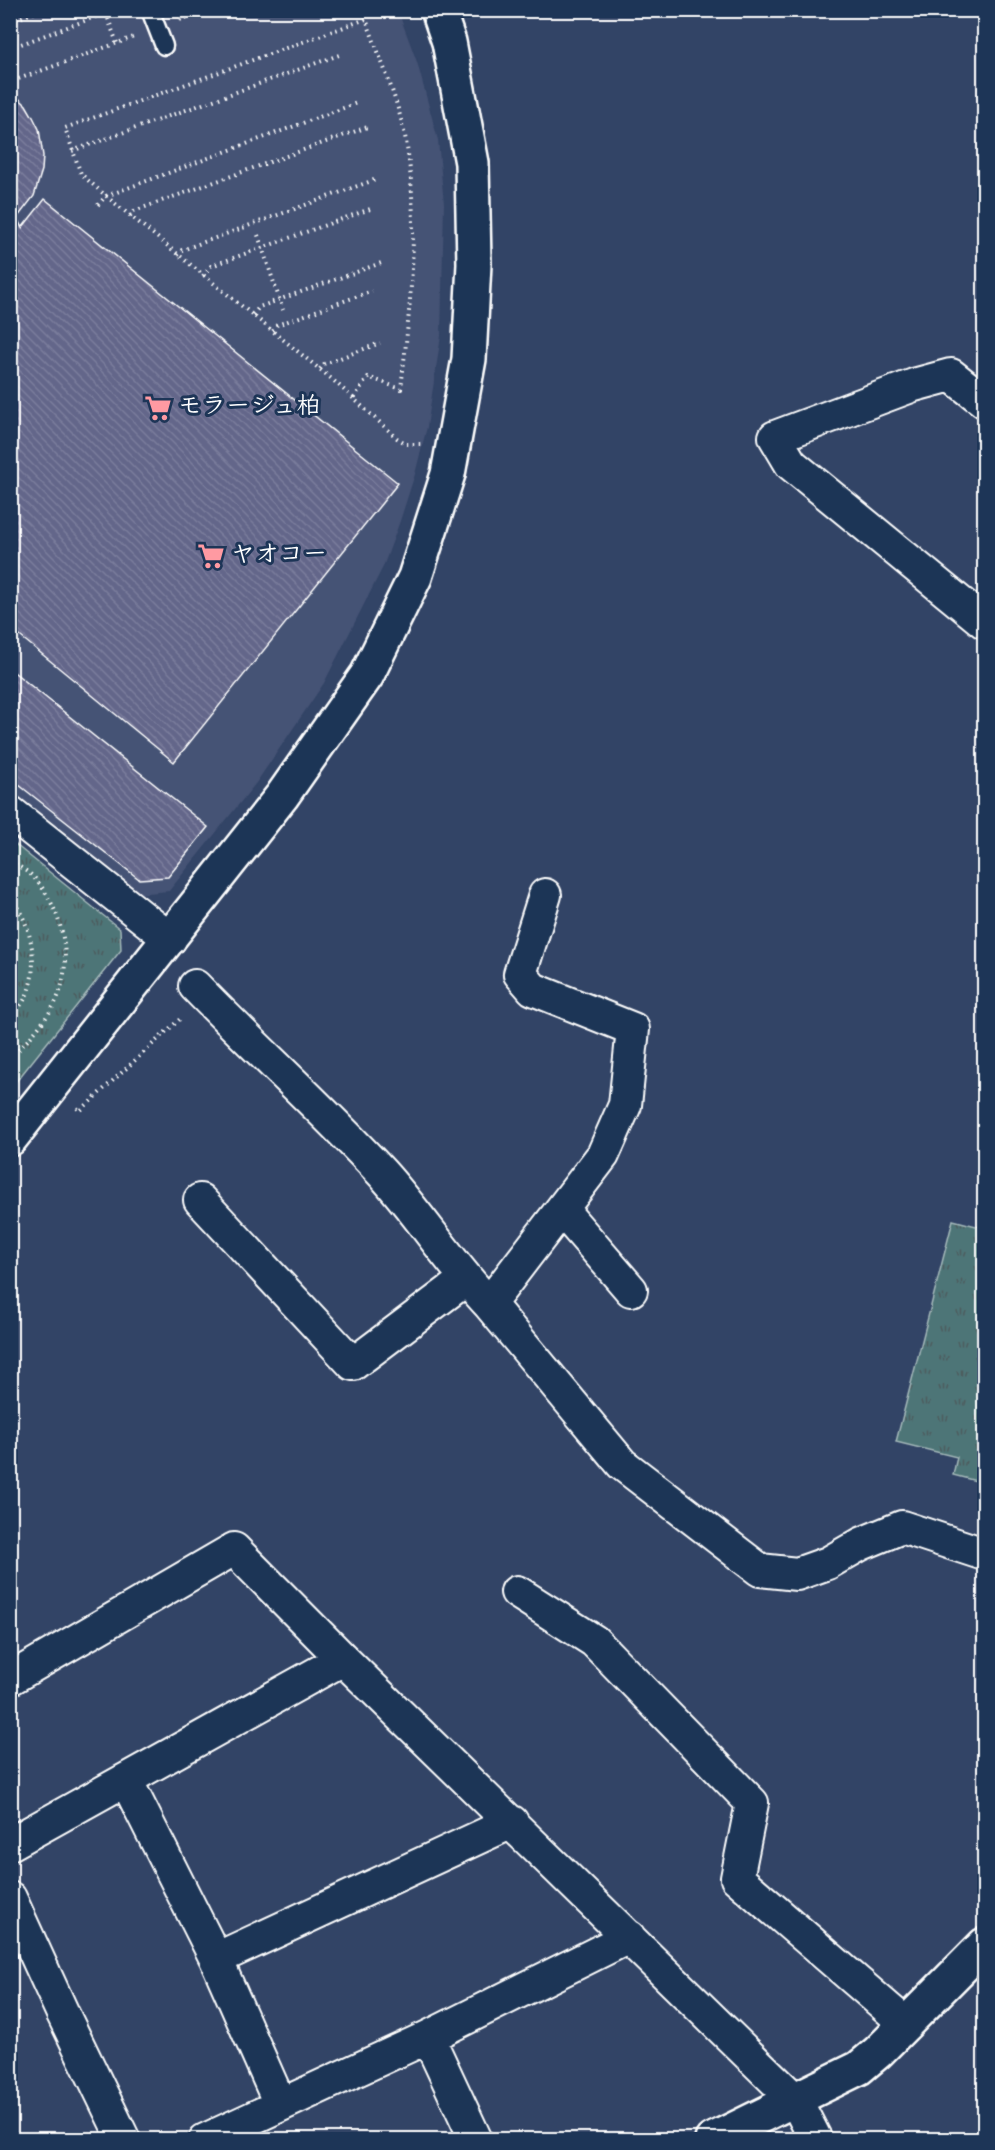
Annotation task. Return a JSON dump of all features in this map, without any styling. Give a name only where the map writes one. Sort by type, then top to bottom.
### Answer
[{"type":"street","points":[[10,1139],[282,796],[367,675],[415,578],[448,474],[469,359],[474,264],[472,163],[449,42],[438,10]]},
{"type":"street","points":[[984,401],[951,375],[914,385],[775,437],[791,464],[984,622]]},
{"type":"street","points":[[10,812],[170,939]]},
{"type":"street","points":[[489,1304],[603,1155],[625,1106],[633,1029],[533,989],[520,974],[544,896]]},
{"type":"street","points":[[191,999],[382,1173],[441,1244],[466,1279],[622,1464],[760,1570],[797,1574],[828,1563],[861,1544],[902,1527],[984,1554]]},
{"type":"street","points":[[200,1200],[353,1364],[466,1279]]},
{"type":"street","points":[[562,1210],[631,1290]]},
{"type":"street","points":[[10,1679],[234,1549],[343,1659],[796,2101],[816,2139]]},
{"type":"street","points":[[517,1592],[594,1641],[752,1803],[737,1878],[906,2024]]},
{"type":"street","points":[[10,1844],[343,1659]]},
{"type":"street","points":[[126,1780],[216,1959],[280,2104]]},
{"type":"street","points":[[216,1959],[512,1822]]},
{"type":"street","points":[[10,1898],[124,2139]]},
{"type":"street","points":[[205,2139],[428,2037],[629,1938]]},
{"type":"street","points":[[712,2139],[796,2101],[859,2068],[984,1945]]},
{"type":"street","points":[[428,2037],[476,2139]]},
{"type":"lane","points":[[150,10],[164,46]]},
{"type":"path","points":[[10,21],[42,10]]},
{"type":"path","points":[[13,81],[206,10]]},
{"type":"path","points":[[10,48],[106,12],[117,44]]},
{"type":"path","points":[[354,398],[368,377],[401,389],[411,298],[412,205],[405,139],[396,103],[366,19],[65,128],[81,174],[177,255],[320,369],[397,438],[406,444],[424,444]]},
{"type":"path","points":[[72,152],[339,55]]},
{"type":"path","points":[[98,206],[106,196],[357,103]]},
{"type":"path","points":[[130,216],[134,211],[370,126]]},
{"type":"path","points":[[177,255],[182,250],[374,180]]},
{"type":"path","points":[[203,276],[212,266],[373,208]]},
{"type":"path","points":[[258,235],[283,310]]},
{"type":"path","points":[[253,315],[259,308],[384,262]]},
{"type":"path","points":[[273,331],[277,325],[372,291]]},
{"type":"path","points":[[320,369],[324,364],[380,343]]},
{"type":"path","points":[[10,861],[35,878],[56,911],[62,933],[64,969],[55,1004],[40,1028],[10,1059]]},
{"type":"path","points":[[10,898],[23,915],[27,927],[32,964],[30,985],[23,1002],[10,1016]]},
{"type":"path","points":[[85,1106],[191,999]]},
{"type":"shaded area","points":[[10,11],[398,11],[417,62],[438,140],[444,204],[441,336],[427,427],[400,521],[383,567],[324,683],[256,783],[169,891],[137,894],[11,792]]},
{"type":"green space","points":[[11,841],[120,929],[121,950],[11,1088]]},
{"type":"green space","points":[[953,1220],[984,1228],[984,1483],[953,1475],[957,1457],[896,1442]]},
{"type":"building","name":"モラージュ柏","points":[[10,90],[26,105],[39,129],[43,156],[42,170],[34,196],[17,218],[22,228],[45,199],[398,483],[174,762],[10,628]]},
{"type":"building","points":[[10,669],[208,827],[168,877],[139,879],[10,778]]},
{"type":"place","name":"モラージュ柏","points":[[158,408]]},
{"type":"place","name":"ヤオコー","points":[[211,556]]}]
